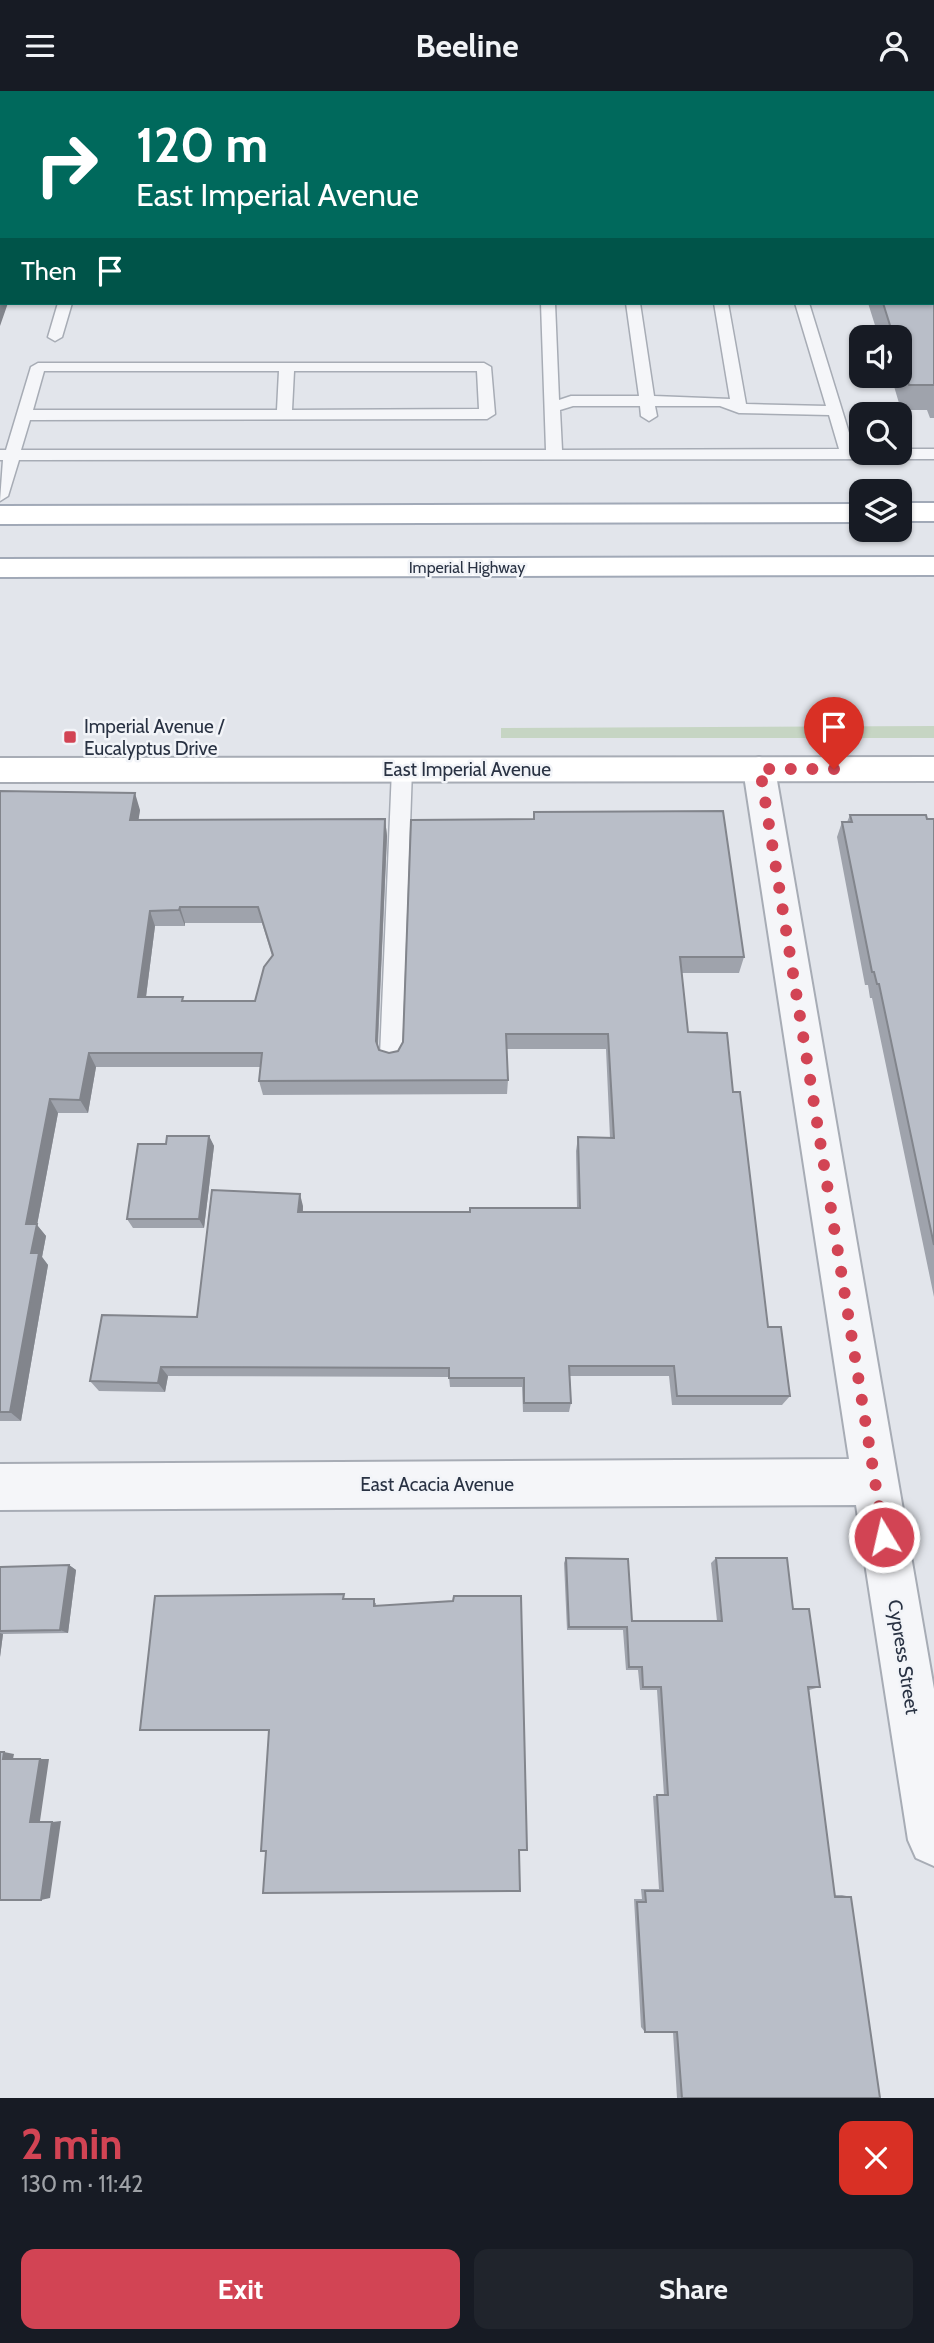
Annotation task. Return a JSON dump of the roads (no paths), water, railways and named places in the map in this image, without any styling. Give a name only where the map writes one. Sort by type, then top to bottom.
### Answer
[{"type":"main road","points":[[912,512],[934,512]]},
{"type":"main road","points":[[0,515],[849,513]]},
{"type":"main road","name":"Imperial Highway","points":[[0,568],[934,566]]},
{"type":"main road","name":"East Imperial Avenue","points":[[0,770],[934,769]]},
{"type":"street","name":"Cypress Street","points":[[760,769],[934,1840]]},
{"type":"street","name":"East Acacia Avenue","points":[[0,1487],[875,1482]]},
{"type":"lane","points":[[55,337],[64,305]]},
{"type":"lane","points":[[548,305],[554,455]]},
{"type":"lane","points":[[633,305],[648,408]]},
{"type":"lane","points":[[721,305],[739,408]]},
{"type":"lane","points":[[803,305],[848,454]]},
{"type":"lane","points":[[0,496],[6,455],[24,415],[38,367],[484,367],[487,414],[24,415]]},
{"type":"lane","points":[[284,414],[287,367]]},
{"type":"lane","points":[[552,408],[569,416],[648,408],[726,416],[739,408],[835,411]]},
{"type":"lane","points":[[6,455],[934,454]]},
{"type":"lane","points":[[391,1056],[402,769]]},
{"type":"place","name":"Imperial Avenue / Eucalyptus Drive","points":[[70,737]]}]
